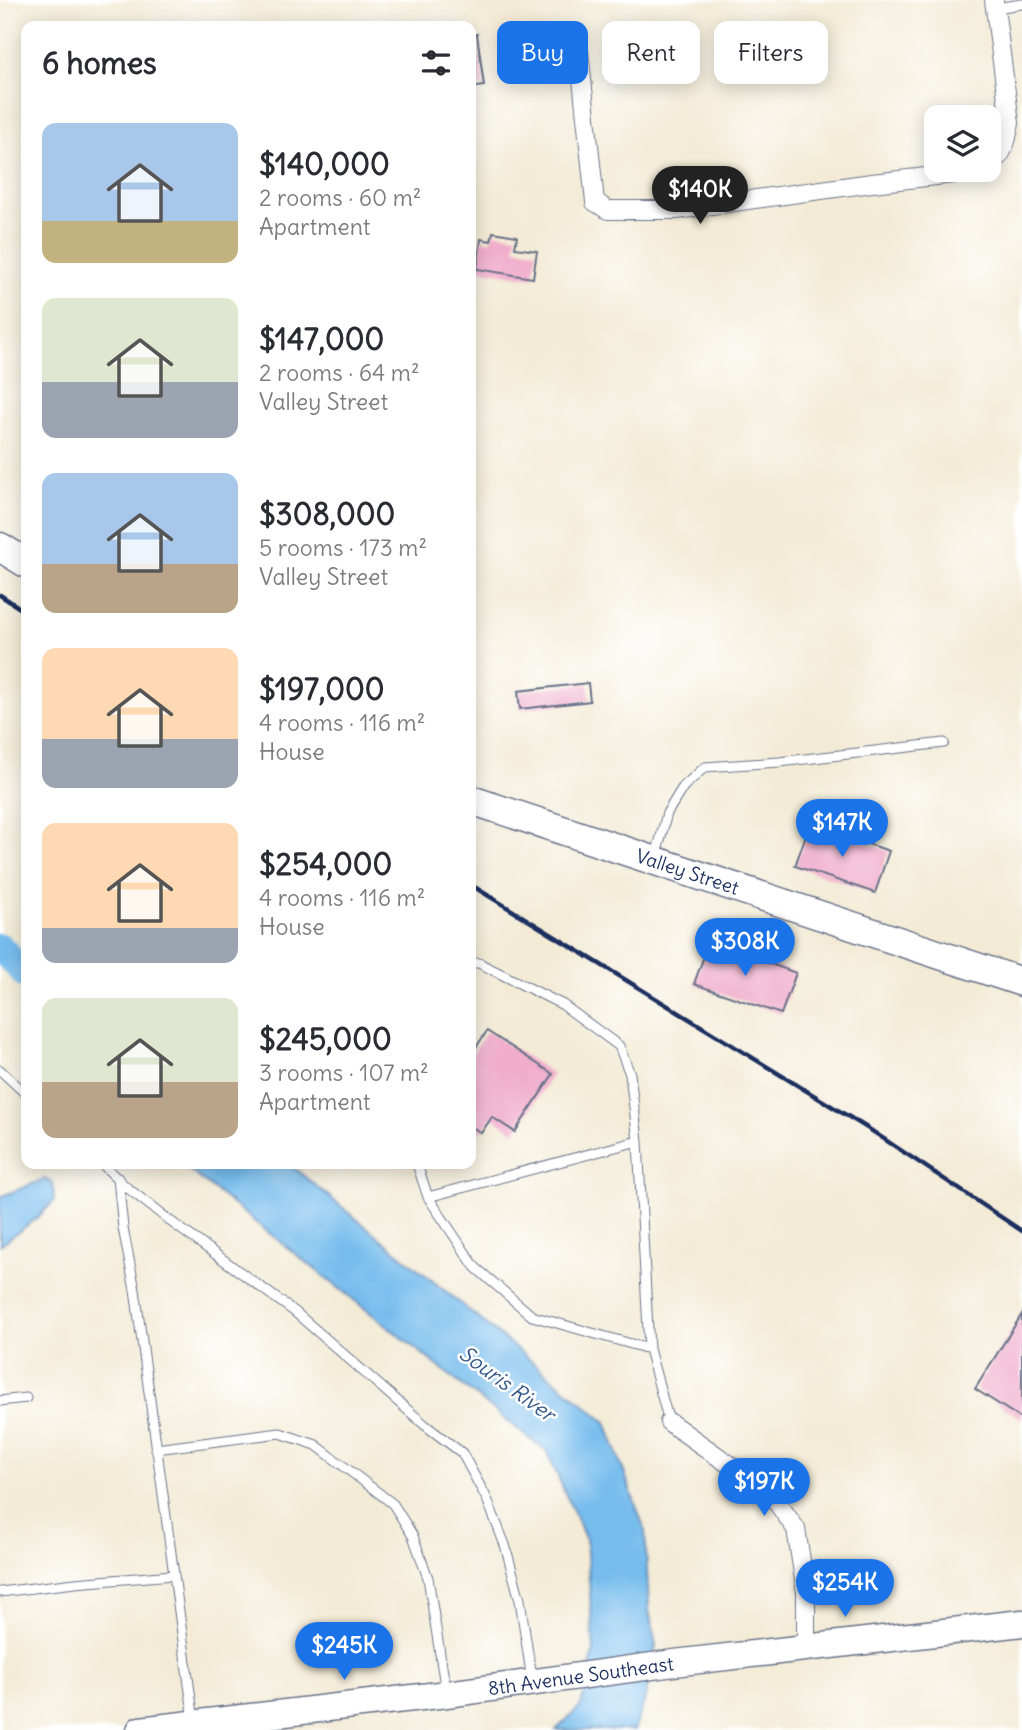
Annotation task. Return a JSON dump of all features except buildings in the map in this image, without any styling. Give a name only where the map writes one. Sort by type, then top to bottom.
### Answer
[{"type":"main road","points":[[0,547],[21,560]]},
{"type":"main road","name":"Valley Street","points":[[476,802],[1022,982]]},
{"type":"street","points":[[995,4],[1010,123],[1015,132],[1001,152]]},
{"type":"street","points":[[582,84],[594,202],[608,210],[676,210],[924,177]]},
{"type":"street","points":[[669,1422],[771,1494],[796,1529],[806,1592],[806,1647]]},
{"type":"street","name":"8th Avenue Southeast","points":[[140,1730],[194,1723],[293,1721],[447,1694],[674,1663],[1022,1623]]},
{"type":"lane","points":[[995,4],[1022,4]]},
{"type":"lane","points":[[655,861],[667,813],[683,787],[705,767],[779,762],[944,743]]},
{"type":"lane","points":[[476,963],[563,1005],[619,1046],[630,1074],[638,1141],[649,1349],[669,1422]]},
{"type":"lane","points":[[0,1070],[21,1089]]},
{"type":"lane","points":[[428,1197],[638,1141]]},
{"type":"lane","points":[[108,1169],[170,1221],[295,1312],[425,1425],[462,1452],[487,1499],[505,1545],[543,1681]]},
{"type":"lane","points":[[419,1169],[428,1197],[475,1267],[532,1316],[649,1349]]},
{"type":"lane","points":[[118,1178],[194,1723]]},
{"type":"lane","points":[[0,1401],[26,1398]]},
{"type":"lane","points":[[156,1449],[280,1433],[316,1445],[393,1504],[413,1536],[428,1578],[447,1694]]},
{"type":"lane","points":[[0,1592],[173,1575]]},
{"type":"water","points":[[188,1169],[295,1169],[606,1422],[645,1531],[649,1610],[656,1646],[645,1699],[634,1730],[556,1730],[581,1706],[594,1650],[586,1540],[547,1452]]},
{"type":"water","points":[[44,1179],[53,1183],[54,1201],[37,1218],[0,1245],[0,1197]]},
{"type":"waterway","name":"Souris River","points":[[0,947],[21,970]]},
{"type":"railway","points":[[0,595],[21,609]]},
{"type":"railway","points":[[476,888],[872,1131],[1022,1231]]}]
